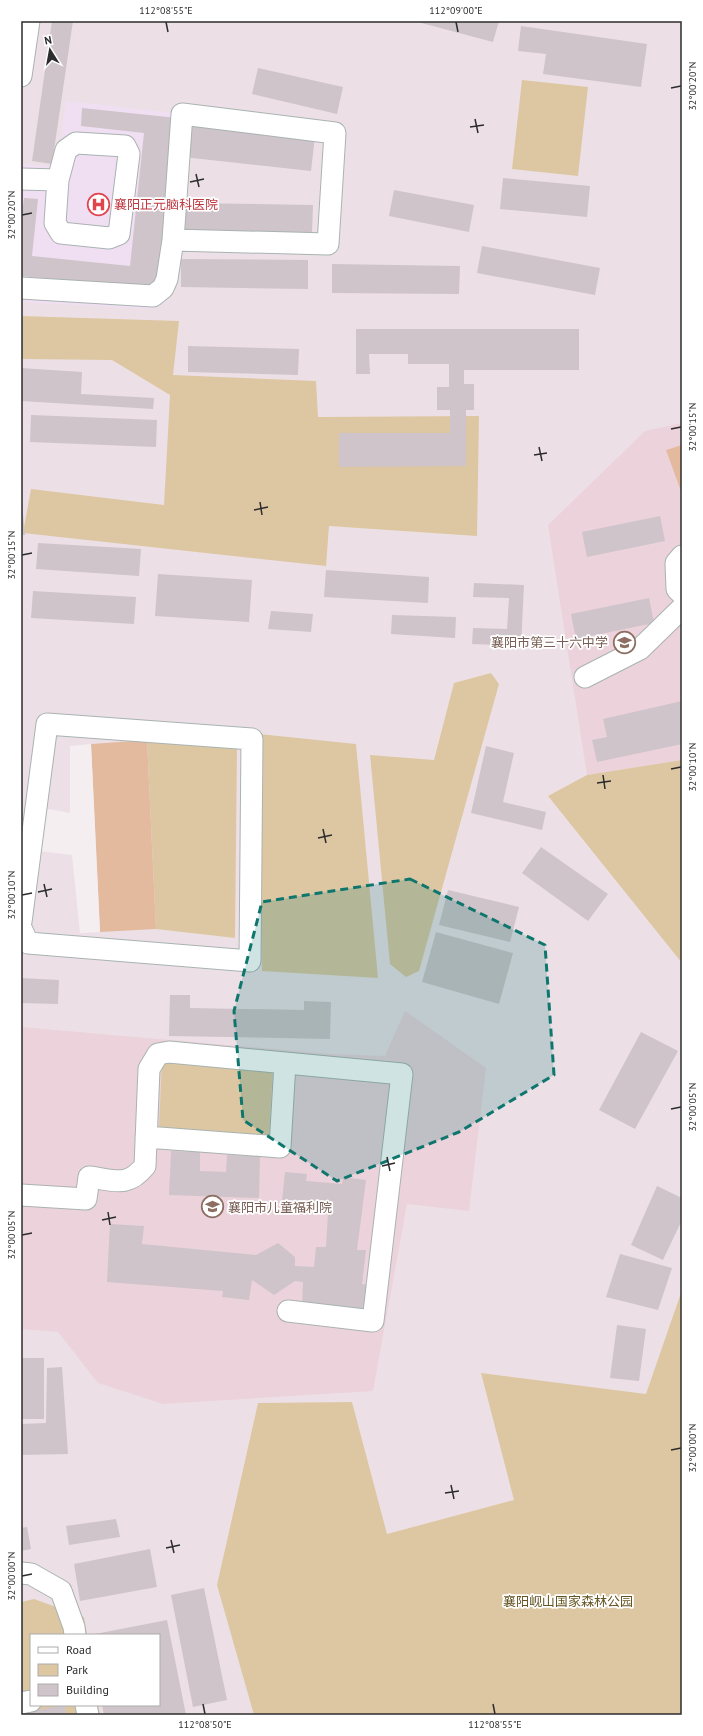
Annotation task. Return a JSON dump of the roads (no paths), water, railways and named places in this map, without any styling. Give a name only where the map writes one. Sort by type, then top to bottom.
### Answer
[{"type":"street","points":[[21,76],[29,21]]},
{"type":"street","points":[[21,288],[153,296],[163,288],[167,279],[172,240],[182,114],[335,134],[328,244],[172,240]]},
{"type":"street","points":[[76,143],[124,146],[130,154],[120,234],[109,238],[61,233],[56,223],[58,180],[66,150],[76,143]]},
{"type":"street","points":[[21,179],[58,180]]},
{"type":"street","points":[[682,556],[676,563],[677,589],[682,594]]},
{"type":"street","points":[[585,677],[640,648],[682,608]]},
{"type":"street","points":[[21,922],[27,832],[47,724],[252,739],[250,961],[28,944],[21,928]]},
{"type":"street","points":[[21,1195],[86,1199],[89,1177],[124,1181],[136,1176],[146,1166],[149,1069],[158,1054],[168,1052],[402,1074],[373,1320],[288,1311]]},
{"type":"street","points":[[146,1137],[280,1147],[285,1063]]},
{"type":"street","points":[[21,1573],[31,1574],[61,1591],[74,1627],[75,1634]]},
{"type":"place","name":"襄阳正元脑科医院","points":[[98,204]]},
{"type":"place","name":"襄阳市第三十六中学","points":[[624,642]]},
{"type":"place","name":"襄阳市儿童福利院","points":[[213,1207]]},
{"type":"park label","name":"襄阳岘山国家森林公园","points":[[568,1601]]}]
